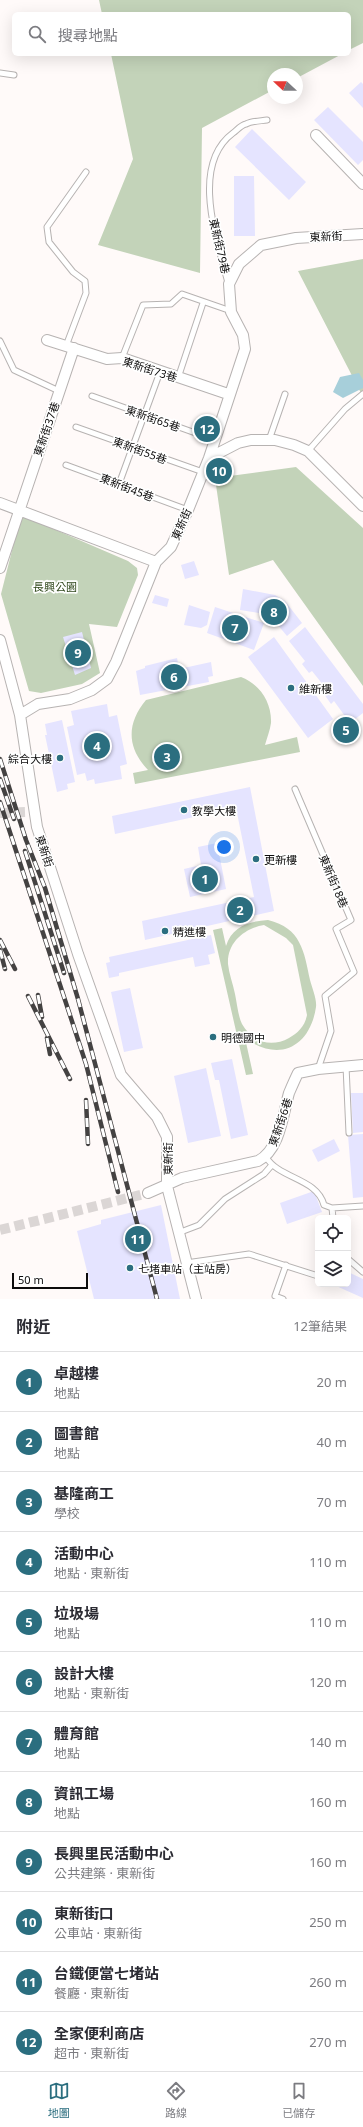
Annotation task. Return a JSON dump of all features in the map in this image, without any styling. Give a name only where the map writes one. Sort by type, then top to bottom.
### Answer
[{"type":"street","points":[[316,135],[363,184]]},
{"type":"street","name":"東新街","points":[[196,1299],[167,1186],[167,1137],[156,1117],[121,1075],[78,954],[31,811],[20,715],[38,704],[70,699],[92,690],[106,679],[116,662],[156,562],[171,547],[188,510],[209,458],[228,394],[245,349],[243,335],[231,312],[229,284],[239,264],[261,245],[296,238],[363,234]]},
{"type":"street","name":"東新街73巷","points":[[47,340],[107,359],[122,358],[228,394]]},
{"type":"street","name":"東新街37巷","points":[[0,568],[18,510],[59,391],[70,347]]},
{"type":"street","points":[[209,458],[238,443],[251,440],[269,440],[294,445],[308,451],[363,506]]},
{"type":"street","points":[[0,503],[156,562]]},
{"type":"street","points":[[0,640],[20,715]]},
{"type":"street","name":"東新街6巷","points":[[151,1192],[182,1178],[258,1161],[268,1162],[290,1090],[298,1073],[318,1069],[363,1065]]},
{"type":"lane","points":[[0,73],[14,75]]},
{"type":"lane","name":"東新街79巷","points":[[229,284],[213,226],[209,180],[214,159],[226,138],[245,124],[267,120]]},
{"type":"lane","points":[[70,347],[86,293],[85,281],[73,272],[49,242],[47,227],[86,172]]},
{"type":"lane","points":[[122,358],[143,306],[171,304],[182,294],[231,312]]},
{"type":"lane","points":[[178,378],[204,303]]},
{"type":"lane","points":[[0,341],[14,370],[59,391]]},
{"type":"lane","points":[[119,484],[160,372]]},
{"type":"lane","points":[[269,440],[285,394]]},
{"type":"lane","points":[[308,451],[345,408],[363,394]]},
{"type":"lane","name":"東新街65巷","points":[[92,396],[215,440]]},
{"type":"lane","name":"東新街55巷","points":[[76,427],[203,472]]},
{"type":"lane","name":"東新街45巷","points":[[66,465],[188,510]]},
{"type":"lane","name":"東新街18巷","points":[[295,789],[351,920],[336,929],[354,972],[325,996],[331,1031],[318,1069]]},
{"type":"lane","points":[[346,1066],[349,1133]]},
{"type":"lane","points":[[268,1162],[312,1188],[322,1198],[324,1205],[332,1208],[363,1206]]},
{"type":"lane","name":"東新街6巷","points":[[178,1233],[198,1225],[225,1199],[264,1174],[268,1162]]},
{"type":"lane","points":[[332,1208],[333,1215]]},
{"type":"lane","points":[[186,1263],[249,1254],[315,1275]]},
{"type":"lane","points":[[351,1262],[363,1272]]},
{"type":"lane","points":[[283,1299],[275,1296],[286,1265]]},
{"type":"green space","points":[[99,0],[363,0],[363,43],[351,49],[351,12],[102,12]]},
{"type":"green space","points":[[111,56],[338,56],[303,75],[303,68],[267,68],[267,93],[202,128],[200,273],[98,245],[133,159]]},
{"type":"green space","points":[[363,259],[363,397],[298,271]]},
{"type":"green space","points":[[296,467],[363,528],[363,686],[273,560],[229,575],[215,478]]},
{"type":"green space","name":"長興公園","points":[[21,515],[128,561],[137,568],[138,575],[117,627],[89,624],[100,673],[82,684],[41,693],[29,691],[1,594]]},
{"type":"green space","points":[[241,677],[254,684],[264,695],[267,702],[271,716],[271,723],[265,745],[297,737],[300,752],[135,784],[133,773],[148,770],[136,753],[132,735],[132,726],[135,717],[146,700]]},
{"type":"green space","points":[[268,920],[288,929],[299,942],[306,960],[316,1007],[313,1021],[307,1032],[300,1041],[291,1047],[281,1050],[270,1049],[245,1038],[253,1074],[246,1075],[213,930],[222,928],[226,946],[229,939],[237,929],[248,923]],"holes":[[[264,925],[286,938],[293,945],[307,1015],[305,1023],[301,1029],[289,1038],[275,1043],[262,1042],[251,1035],[242,1024],[228,964],[228,956],[238,937],[250,929]]]},
{"type":"water","points":[[359,373],[363,380],[363,388],[343,398],[333,392],[340,377]]},
{"type":"building","points":[[361,82],[363,84],[363,108],[349,93]]},
{"type":"building","points":[[328,107],[363,142],[363,160],[358,165],[314,120]]},
{"type":"building","points":[[252,129],[306,182],[289,200],[235,147]]},
{"type":"building","points":[[234,176],[254,176],[255,236],[234,236]]},
{"type":"building","points":[[194,561],[199,575],[185,579],[181,565]]},
{"type":"building","points":[[243,589],[275,595],[285,601],[302,623],[287,636],[272,618],[266,614],[240,610]]},
{"type":"building","points":[[155,595],[169,599],[167,607],[152,603]]},
{"type":"building","points":[[189,605],[210,612],[207,625],[201,628],[184,625]]},
{"type":"building","points":[[215,607],[264,623],[254,650],[207,633]]},
{"type":"building","points":[[305,627],[363,704],[363,713],[350,723],[334,701],[331,704],[324,694],[328,691],[312,671],[309,673],[302,664],[305,661],[289,641]]},
{"type":"building","points":[[82,632],[91,668],[75,675],[63,637]]},
{"type":"building","name":"維新樓","points":[[274,637],[333,719],[308,738],[248,657]]},
{"type":"building","points":[[177,658],[179,669],[211,662],[213,676],[208,677],[209,682],[140,695],[136,671],[145,668],[145,666]]},
{"type":"building","points":[[107,704],[109,717],[117,715],[127,764],[120,766],[122,779],[95,784],[94,779],[87,781],[85,773],[77,775],[67,727],[74,725],[71,711]]},
{"type":"building","name":"綜合大樓","points":[[62,720],[75,782],[67,784],[68,789],[57,792],[45,735],[47,735],[45,724]]},
{"type":"building","points":[[348,721],[355,731],[343,739],[336,730]]},
{"type":"building","points":[[250,787],[274,911],[145,940],[142,921],[254,897],[236,808],[115,834],[112,816]]},
{"type":"building","points":[[217,843],[226,889],[190,897],[184,869],[201,865],[198,847]]},
{"type":"building","points":[[211,935],[215,953],[208,955],[210,964],[195,967],[193,957],[119,973],[119,976],[109,978],[106,963],[110,962],[109,957]]},
{"type":"building","points":[[130,988],[143,1048],[124,1052],[111,992]]},
{"type":"building","points":[[232,1059],[248,1135],[231,1139],[219,1080],[215,1080],[211,1063]]},
{"type":"building","points":[[206,1068],[221,1136],[188,1143],[174,1076]]},
{"type":"building","points":[[351,1093],[363,1093],[363,1132],[353,1133]]},
{"type":"building","points":[[363,1134],[363,1197],[353,1198],[348,1135]]},
{"type":"building","points":[[334,1139],[340,1151],[318,1162],[312,1150]]},
{"type":"building","points":[[314,1191],[322,1212],[287,1224],[280,1203]]},
{"type":"building","name":"七堵車站（主站房）","points":[[161,1205],[180,1299],[94,1299],[77,1231],[101,1224],[101,1220]]},
{"type":"building","points":[[351,1273],[363,1279],[363,1298],[338,1287],[351,1287]]},
{"type":"tunnel","points":[[0,813],[27,812]]},
{"type":"tunnel","points":[[0,1230],[148,1193]]},
{"type":"railway","points":[[0,759],[26,840],[45,888],[78,999],[157,1299]]},
{"type":"railway","points":[[0,779],[14,819]]},
{"type":"railway","points":[[0,802],[86,1064],[118,1192]]},
{"type":"railway","points":[[25,851],[64,973]]},
{"type":"railway","points":[[0,940],[15,969]]},
{"type":"railway","points":[[0,950],[5,969]]},
{"type":"railway","points":[[38,995],[42,1017]]},
{"type":"railway","points":[[28,996],[70,1079]]},
{"type":"railway","points":[[47,1038],[50,1054]]},
{"type":"railway","points":[[86,1100],[88,1144]]},
{"type":"place","name":"全家便利商店","points":[[207,429]]},
{"type":"place","name":"東新街口","points":[[219,471]]},
{"type":"place","name":"資訊工場","points":[[274,612]]},
{"type":"place","name":"體育館","points":[[235,628]]},
{"type":"place","name":"長興里民活動中心","points":[[78,653]]},
{"type":"place","name":"設計大樓","points":[[174,677]]},
{"type":"place","name":"維新樓","points":[[291,688]]},
{"type":"place","name":"垃圾場","points":[[346,730]]},
{"type":"place","name":"活動中心","points":[[97,746]]},
{"type":"place","name":"基隆商工","points":[[167,757]]},
{"type":"place","name":"綜合大樓","points":[[60,758]]},
{"type":"place","name":"教學大樓","points":[[184,810]]},
{"type":"place","name":"更新樓","points":[[256,859]]},
{"type":"place","name":"卓越樓","points":[[205,879]]},
{"type":"place","name":"圖書館","points":[[240,910]]},
{"type":"place","name":"精進樓","points":[[165,931]]},
{"type":"place","name":"明德國中","points":[[213,1037]]},
{"type":"place","name":"台鐵便當七堵站","points":[[138,1239]]},
{"type":"place","name":"七堵車站（主站房）","points":[[130,1268]]}]
